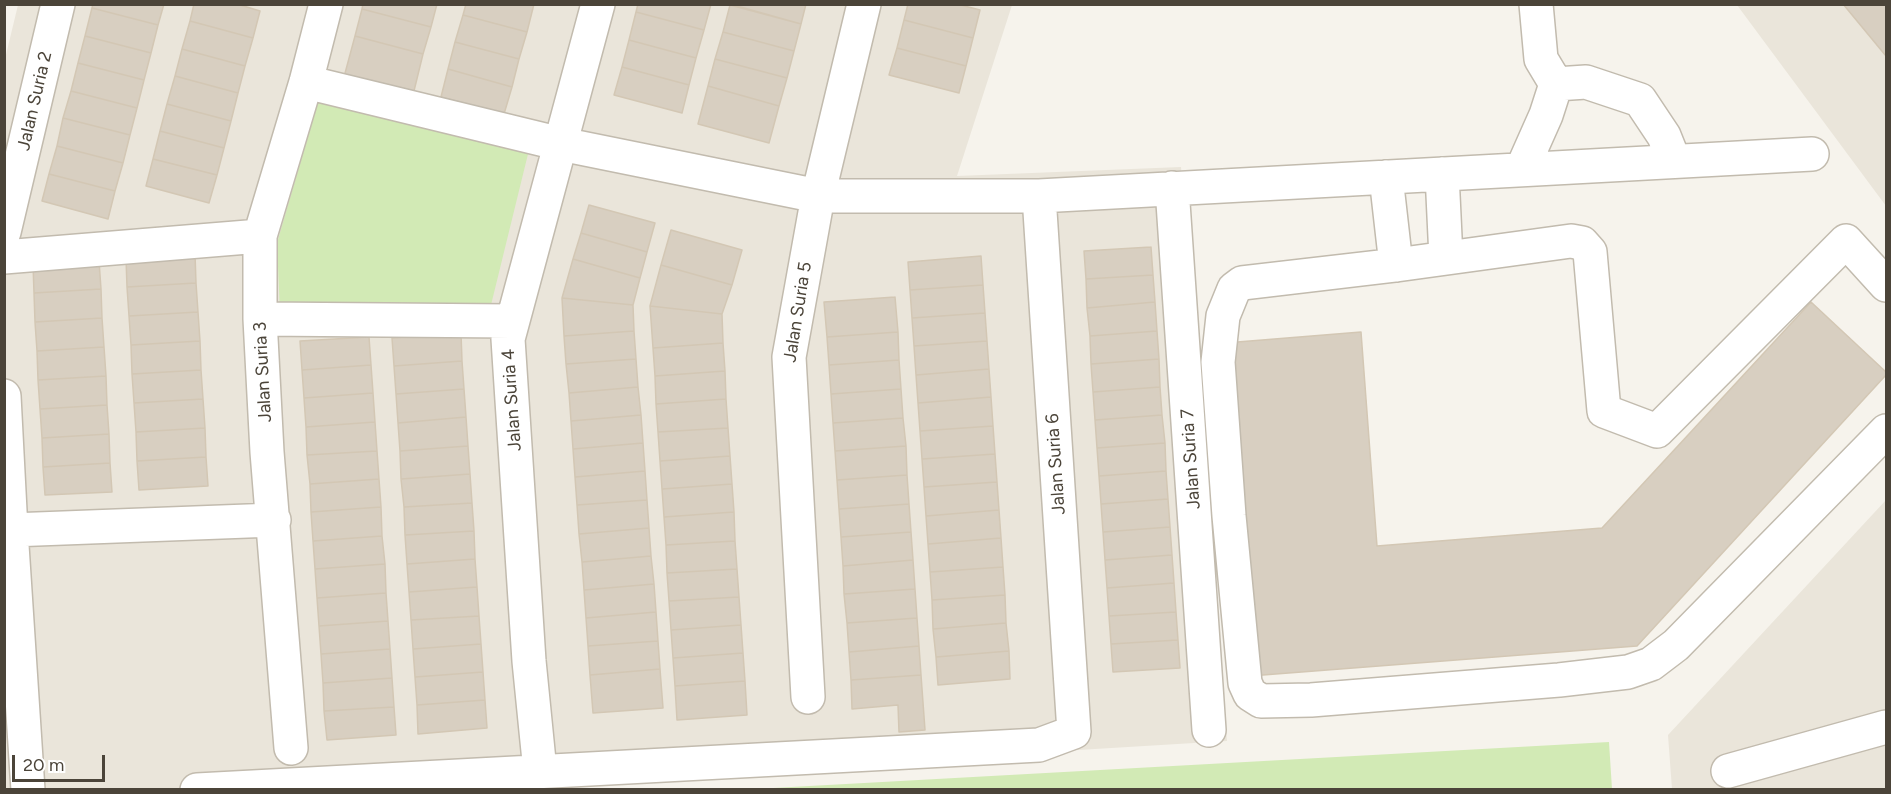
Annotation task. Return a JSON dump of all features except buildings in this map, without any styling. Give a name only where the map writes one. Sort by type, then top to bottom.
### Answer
[{"type":"street","name":"Jalan Suria 2","points":[[4,232],[58,4]]},
{"type":"street","name":"Jalan Suria 3","points":[[291,748],[267,452],[260,319],[260,236],[306,82],[326,4]]},
{"type":"street","name":"Jalan Suria 4","points":[[540,771],[529,661],[508,339],[598,4]]},
{"type":"street","name":"Jalan Suria 5","points":[[808,697],[789,357],[818,196],[864,4]]},
{"type":"street","points":[[1522,169],[1546,116],[1556,84],[1541,59],[1536,4]]},
{"type":"street","points":[[306,82],[561,144],[818,196],[1039,196],[1812,154]]},
{"type":"street","points":[[1556,84],[1586,82],[1640,100],[1664,136],[1674,161]]},
{"type":"street","points":[[1442,174],[1446,258]]},
{"type":"street","points":[[1386,177],[1395,265]]},
{"type":"street","name":"Jalan Suria 7","points":[[1172,188],[1209,730]]},
{"type":"street","name":"Jalan Suria 6","points":[[540,771],[1039,745],[1074,732],[1039,196]]},
{"type":"street","points":[[4,257],[260,236]]},
{"type":"street","points":[[1887,285],[1846,241],[1657,431],[1604,411],[1590,252],[1582,243],[1571,241],[1242,283],[1234,289],[1223,316],[1218,362],[1229,516],[1245,683],[1250,694],[1262,701],[1311,700],[1559,680],[1628,672],[1651,664],[1676,645],[1887,431]]},
{"type":"street","points":[[260,319],[512,321]]},
{"type":"street","points":[[4,396],[28,789]]},
{"type":"street","points":[[11,530],[273,520]]},
{"type":"street","points":[[1728,771],[1887,727]]},
{"type":"street","points":[[197,789],[540,771]]},
{"type":"shaded area","points":[[18,5],[1012,5],[957,176],[1181,167],[1227,741],[435,789],[5,790],[4,63]]},
{"type":"shaded area","points":[[1737,5],[1886,5],[1886,206]]},
{"type":"shaded area","points":[[1886,500],[1886,789],[1672,789],[1668,735]]},
{"type":"green space","points":[[320,95],[528,154],[491,305],[280,312],[277,243]]},
{"type":"green space","points":[[1609,742],[1612,789],[755,789]]}]
